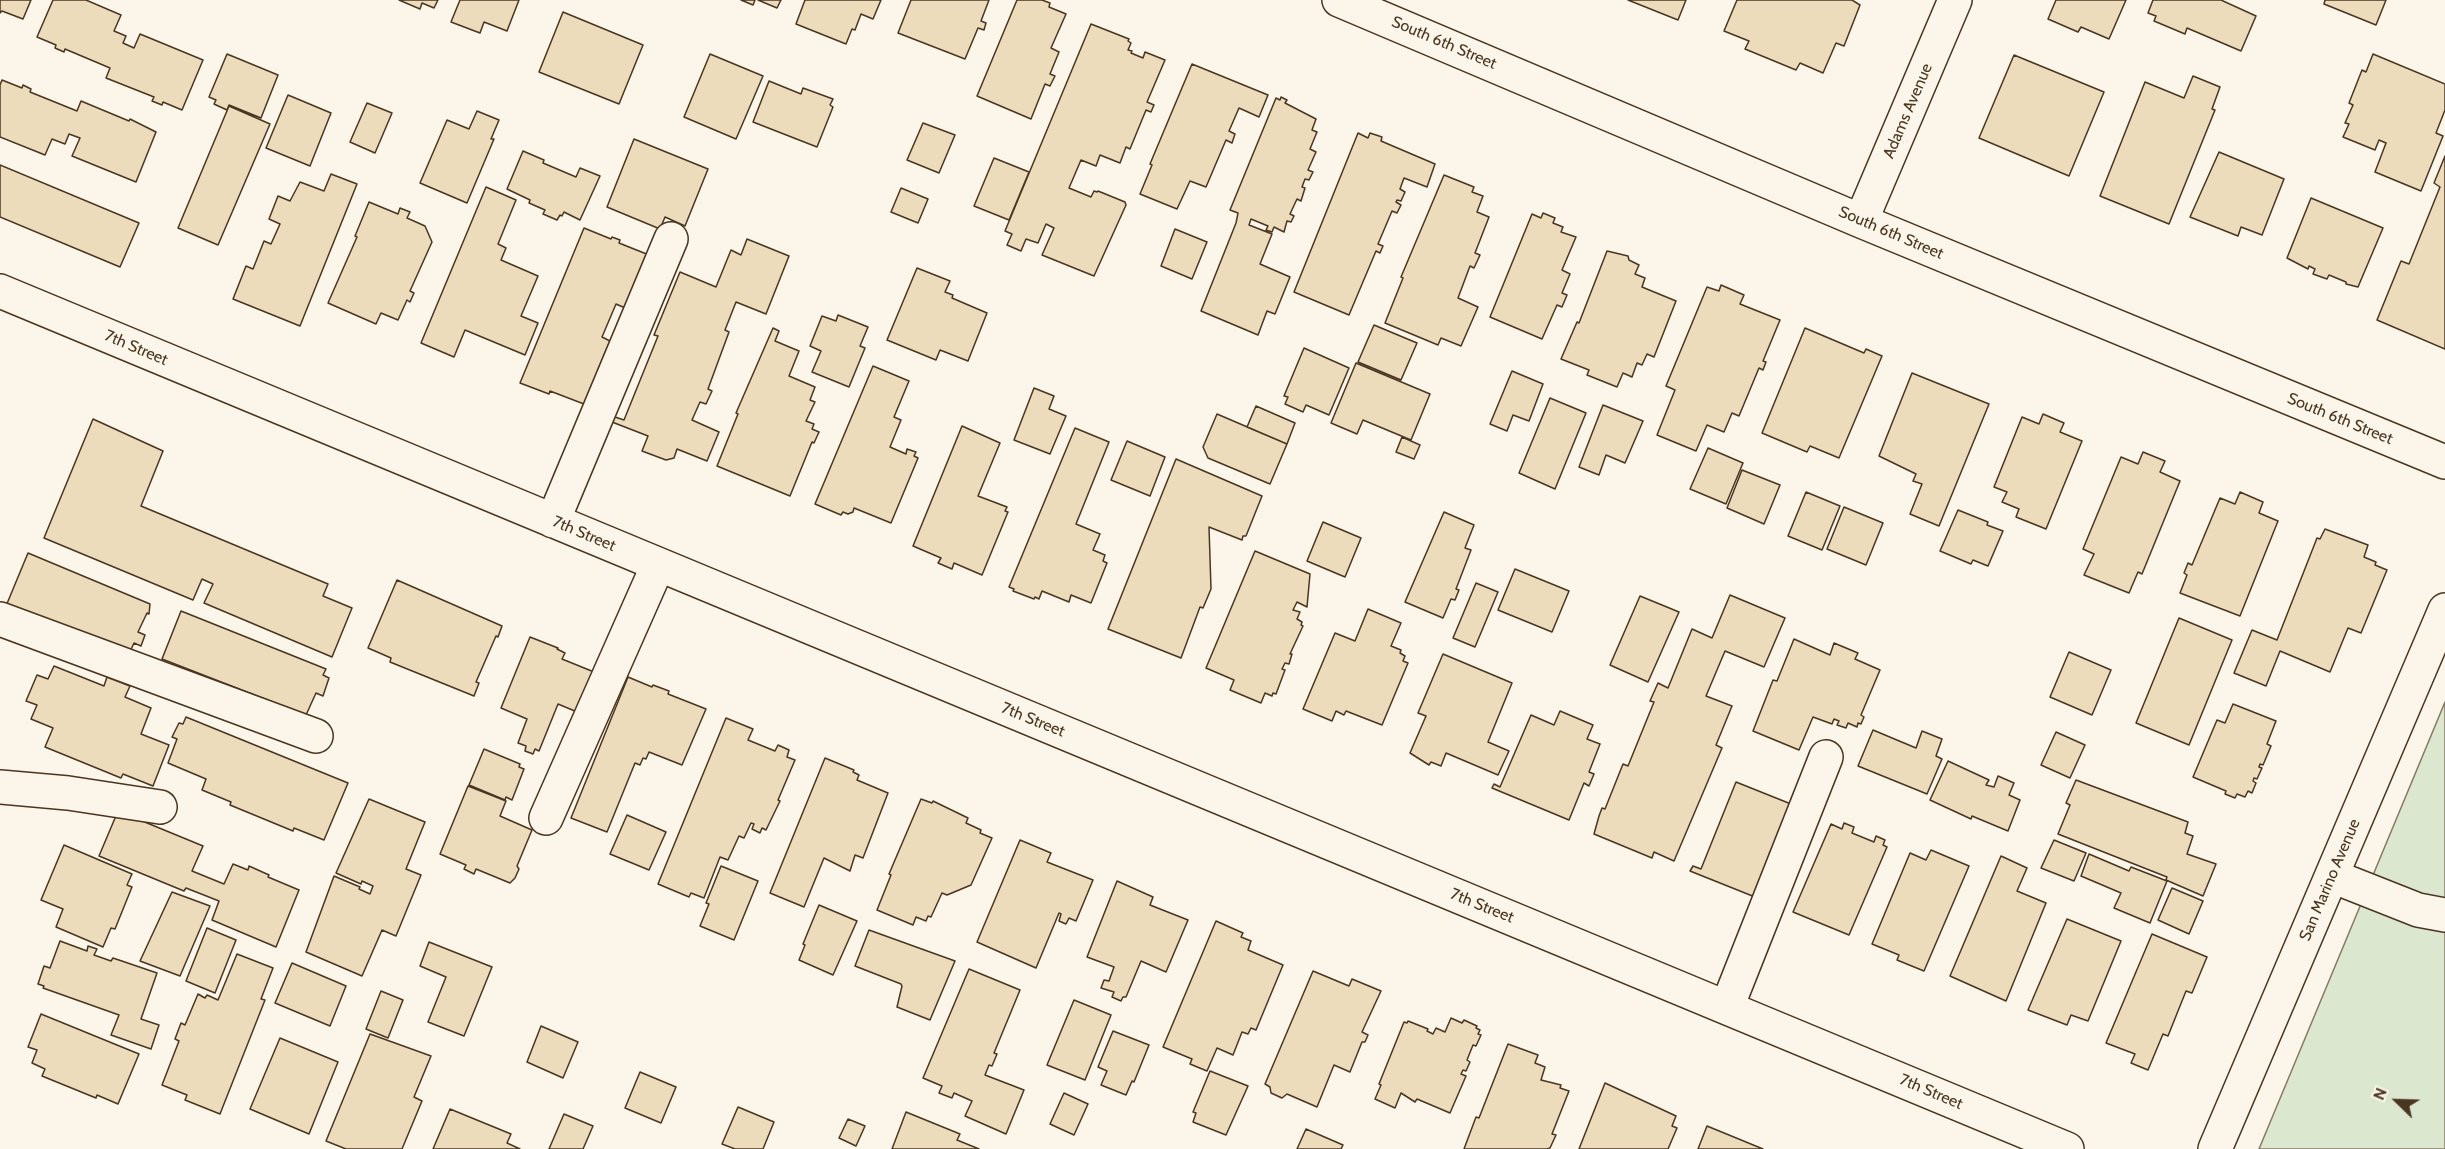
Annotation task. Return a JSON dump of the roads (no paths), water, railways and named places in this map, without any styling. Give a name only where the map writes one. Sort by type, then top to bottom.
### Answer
[{"type":"street","name":"South 6th Street","points":[[1339,0],[1404,12],[1861,221],[2445,462]]},
{"type":"street","name":"Adams Avenue","points":[[1861,221],[1955,0]]},
{"type":"street","points":[[553,521],[671,239]]},
{"type":"street","name":"7th Street","points":[[0,291],[2067,1149]]},
{"type":"street","points":[[546,818],[658,565]]},
{"type":"street","name":"San Marino Avenue","points":[[2215,1149],[2445,610]]},
{"type":"street","points":[[0,619],[316,736]]},
{"type":"street","points":[[1727,1007],[1826,757]]},
{"type":"street","points":[[0,787],[68,793],[160,807]]},
{"type":"street","points":[[2332,876],[2418,910],[2445,915]]}]
